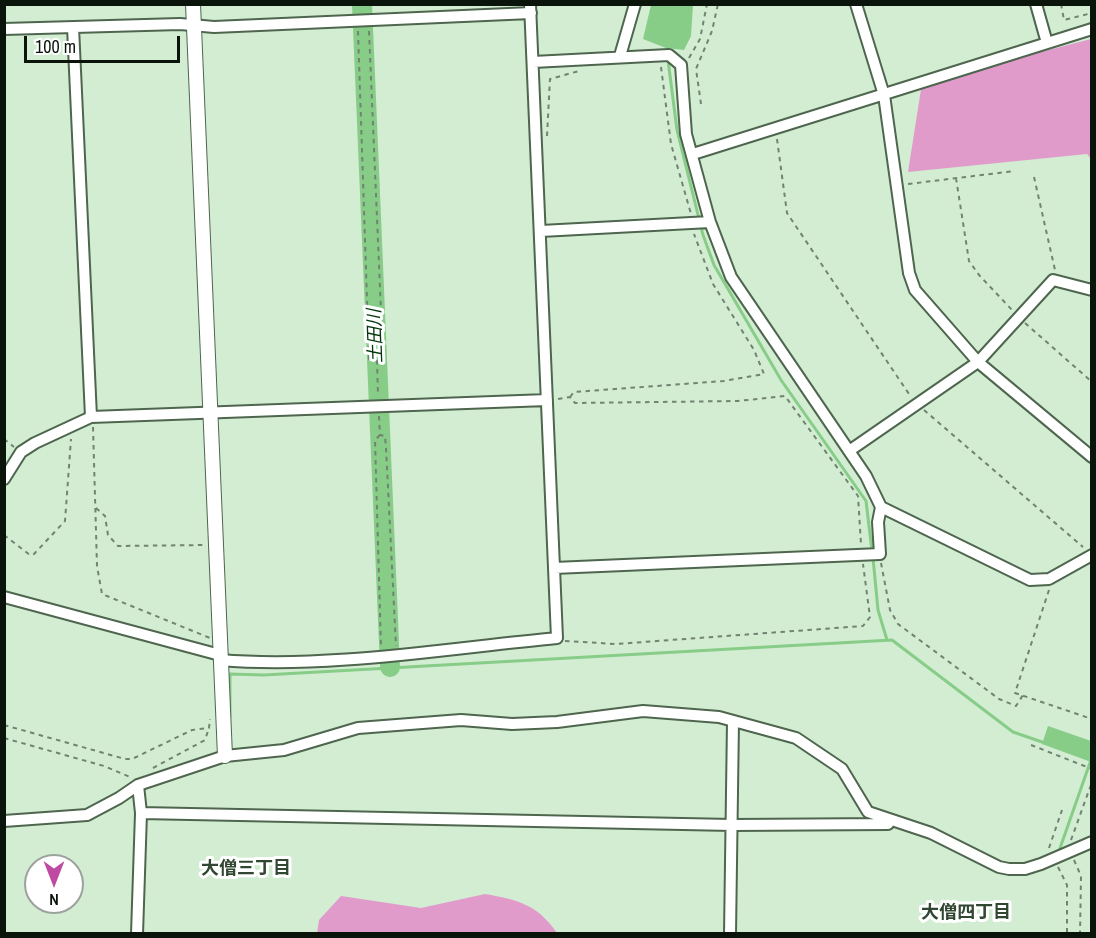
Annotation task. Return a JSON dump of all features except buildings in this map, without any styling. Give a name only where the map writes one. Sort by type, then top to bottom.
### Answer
[{"type":"street","points":[[193,4],[225,756]]},
{"type":"street","points":[[620,56],[635,4]]},
{"type":"street","points":[[856,4],[884,95],[912,283],[925,302],[978,362],[1092,457]]},
{"type":"street","points":[[1036,4],[1047,43]]},
{"type":"street","points":[[4,29],[180,24],[193,27],[363,20],[530,9],[557,638],[259,664],[220,658],[4,597]]},
{"type":"street","points":[[73,27],[92,417]]},
{"type":"street","points":[[693,154],[1092,29]]},
{"type":"street","points":[[533,62],[620,56],[644,58],[669,54],[681,65],[686,134],[710,222],[736,288],[875,490],[881,507],[878,522],[880,554],[554,568]]},
{"type":"street","points":[[541,231],[710,222]]},
{"type":"street","points":[[849,451],[978,362],[1053,280],[1092,290]]},
{"type":"street","points":[[4,479],[21,452],[45,437],[92,417],[547,400]]},
{"type":"street","points":[[881,507],[1030,580],[1049,579],[1087,551]]},
{"type":"street","points":[[4,821],[87,815],[119,798],[139,782],[225,756],[284,750],[338,733],[381,725],[460,720],[512,724],[643,711],[669,711],[733,721],[779,732],[810,747],[842,769],[868,812],[931,833],[999,867],[1025,869],[1092,842]]},
{"type":"street","points":[[730,933],[733,721]]},
{"type":"street","points":[[137,933],[141,813],[139,782]]},
{"type":"street","points":[[141,813],[732,825],[901,824]]},
{"type":"path","points":[[681,65],[695,50],[707,4]]},
{"type":"path","points":[[701,104],[696,69],[712,31],[717,4]]},
{"type":"path","points":[[1061,4],[1064,20],[1092,13]]},
{"type":"path","points":[[363,20],[383,358],[376,361],[369,359],[363,20]]},
{"type":"path","points":[[547,400],[570,397],[574,392],[724,381],[764,374],[754,350],[713,284],[692,224],[669,136],[662,83],[663,55]]},
{"type":"path","points":[[546,140],[550,79],[586,69]]},
{"type":"path","points":[[774,129],[788,213],[918,405],[1087,551]]},
{"type":"path","points":[[897,185],[1015,171]]},
{"type":"path","points":[[1034,177],[1055,269],[1053,280]]},
{"type":"path","points":[[956,178],[969,261],[1018,317],[1092,382]]},
{"type":"path","points":[[376,361],[380,435],[375,440],[383,652]]},
{"type":"path","points":[[557,638],[616,644],[863,626],[870,617],[862,555],[858,496],[785,396],[738,401],[612,404],[575,403],[570,397]]},
{"type":"path","points":[[92,417],[98,566],[102,594],[186,630],[219,639]]},
{"type":"path","points":[[4,535],[30,555],[34,554],[65,520],[71,443],[69,427]]},
{"type":"path","points":[[380,435],[385,436],[386,448],[393,614],[397,651]]},
{"type":"path","points":[[96,508],[105,516],[108,535],[118,546],[215,545]]},
{"type":"path","points":[[880,554],[890,610],[898,624],[999,699],[1016,706],[1023,695]]},
{"type":"path","points":[[1049,579],[1049,588],[1015,693],[1092,719]]},
{"type":"path","points":[[4,738],[104,766],[139,782],[205,740],[210,719]]},
{"type":"path","points":[[4,725],[125,759],[132,759],[192,730],[209,728]]},
{"type":"path","points":[[1031,745],[1092,769]]},
{"type":"path","points":[[1062,810],[1050,845],[1067,885],[1067,933]]},
{"type":"shaded area","points":[[651,5],[693,5],[691,36],[684,50],[666,48],[643,39]]},
{"type":"shaded area","points":[[1091,39],[1091,159],[1087,154],[908,172],[922,83]]},
{"type":"shaded area","points":[[1048,726],[1091,741],[1091,762],[1042,744]]},
{"type":"shaded area","points":[[485,894],[517,901],[534,909],[550,923],[557,933],[317,933],[319,920],[341,896],[421,908]]},
{"type":"waterway","name":"土田川","points":[[362,4],[390,667]]},
{"type":"waterway","points":[[668,60],[677,130],[703,235],[714,265],[781,380],[866,501],[872,551]]},
{"type":"waterway","points":[[873,558],[878,610],[887,640]]},
{"type":"waterway","points":[[230,717],[230,674],[264,675],[892,640],[1013,732],[1045,743]]},
{"type":"waterway","points":[[1059,851],[1092,757]]},
{"type":"district","name":"大僧三丁目","points":[[246,869]]},
{"type":"district","name":"大僧四丁目","points":[[966,913]]}]
